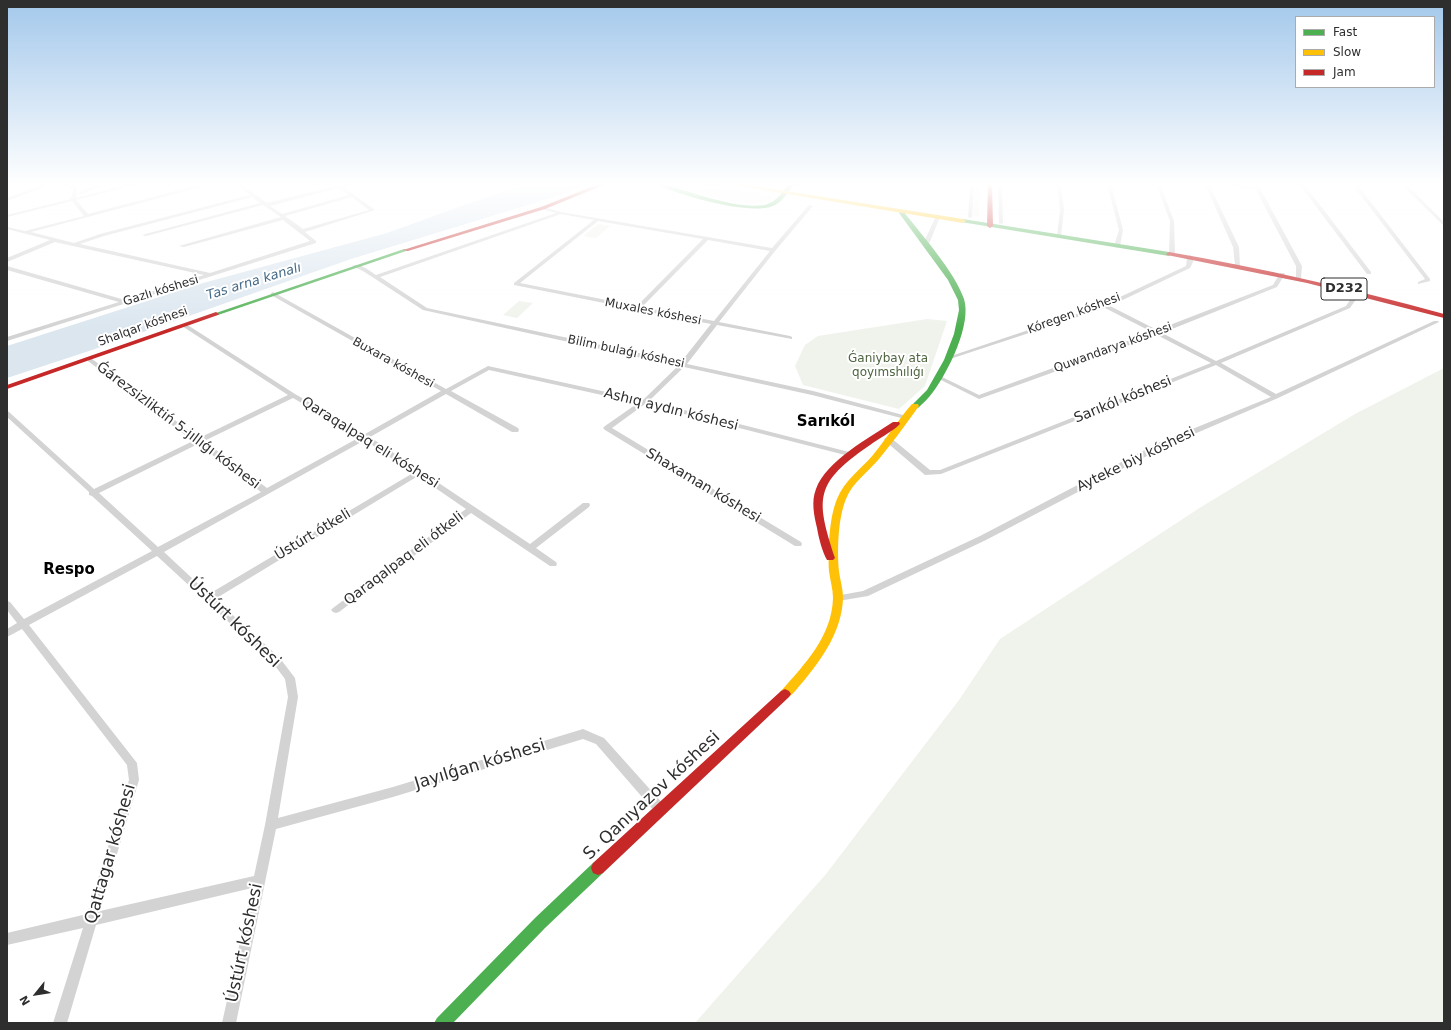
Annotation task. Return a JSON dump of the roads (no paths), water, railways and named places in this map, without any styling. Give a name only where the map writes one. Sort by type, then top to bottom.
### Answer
[{"type":"street","points":[[25,232],[212,275]]},
{"type":"street","points":[[74,244],[113,232]]},
{"type":"street","points":[[144,235],[156,232]]},
{"type":"street","points":[[182,246],[231,232]]},
{"type":"street","name":"Gazlı kóshesi","points":[[9,338],[314,242],[303,232]]},
{"type":"street","name":"Shalqar kóshesi","points":[[7,387],[90,360],[272,294],[355,266],[465,232]]},
{"type":"street","points":[[376,278],[507,232]]},
{"type":"street","name":"Muxales kóshesi","points":[[582,232],[516,284],[790,338]]},
{"type":"street","points":[[673,232],[773,250]]},
{"type":"street","points":[[644,402],[683,364],[713,324],[788,232]]},
{"type":"street","name":"S. Qanıyazov kóshesi","points":[[834,570],[835,532],[841,499],[848,487],[876,457],[905,417],[930,391],[948,358],[958,332],[962,314],[961,299],[952,282],[917,232]]},
{"type":"street","points":[[926,244],[931,232]]},
{"type":"street","name":"D232","points":[[1033,232],[1238,265],[1358,292],[1444,316]]},
{"type":"street","points":[[1117,246],[1120,232]]},
{"type":"street","points":[[1172,254],[1173,232]]},
{"type":"street","points":[[1229,232],[1236,247],[1238,265]]},
{"type":"street","points":[[1281,232],[1299,266],[1299,278]]},
{"type":"street","points":[[1338,232],[1369,273]]},
{"type":"street","points":[[1391,232],[1428,280],[1420,283]]},
{"type":"street","points":[[637,309],[707,238]]},
{"type":"street","points":[[7,260],[55,240]]},
{"type":"street","name":"Kóregen kóshesi","points":[[948,358],[1104,306],[1188,267],[1190,257]]},
{"type":"street","name":"Bilim bulaǵı kóshesi","points":[[355,266],[425,309],[813,393],[905,417]]},
{"type":"street","points":[[7,268],[127,302]]},
{"type":"street","name":"Quwandarya kóshesi","points":[[938,377],[979,397],[1156,332],[1275,286],[1282,274]]},
{"type":"street","name":"Sarıkól kóshesi","points":[[888,440],[928,473],[941,472],[1216,363],[1348,307],[1358,292]]},
{"type":"street","name":"Buxara kóshesi","points":[[272,294],[444,392],[515,430]]},
{"type":"street","points":[[1104,306],[1216,363],[1276,397]]},
{"type":"street","name":"Ayteke biy kóshesi","points":[[838,598],[865,594],[983,538],[1161,445],[1276,397],[1436,322]]},
{"type":"street","name":"Qaraqalpaq eli kóshesi","points":[[184,325],[293,395],[364,436],[553,564]]},
{"type":"street","name":"Ǵárezsizliktiń 5-jıllıǵı kóshesi","points":[[90,360],[200,440],[266,492]]},
{"type":"street","name":"Ashıq aydın kóshesi","points":[[444,392],[488,368],[644,402],[852,455]]},
{"type":"street","points":[[7,633],[266,492],[444,392]]},
{"type":"street","points":[[92,493],[293,395]]},
{"type":"street","name":"Shaxaman kóshesi","points":[[644,402],[608,428],[798,544]]},
{"type":"street","name":"Ústúrt kóshesi","points":[[7,413],[92,493],[158,551],[276,660],[290,678],[293,697],[271,825],[229,1023]]},
{"type":"street","name":"S. Qanıyazov kóshesi","points":[[442,1023],[540,923],[660,809],[781,699],[812,664],[832,631],[838,598],[834,570],[821,524],[820,489],[824,480],[852,455],[905,417]]},
{"type":"street","name":"Ústúrt ótkeli","points":[[209,598],[418,473]]},
{"type":"street","points":[[531,548],[586,505]]},
{"type":"street","name":"Qaraqalpaq eli ótkeli","points":[[336,610],[472,508]]},
{"type":"street","name":"Qattagar kóshesi","points":[[7,604],[132,763],[134,780],[60,1023]]},
{"type":"street","name":"Jayılǵan kóshesi","points":[[271,825],[393,792],[583,734],[600,741],[660,809]]},
{"type":"street","points":[[7,939],[258,881]]},
{"type":"water","name":"Tas arna kanalı","points":[[439,232],[351,259],[95,349],[7,378],[7,346],[203,283],[387,233]]},
{"type":"district","name":"Sarıkól","points":[[826,422]]},
{"type":"district","name":"Respo","points":[[69,570]]},
{"type":"park label","name":"Ǵaniybay ata qoyımshılıǵı","points":[[888,366]]}]
